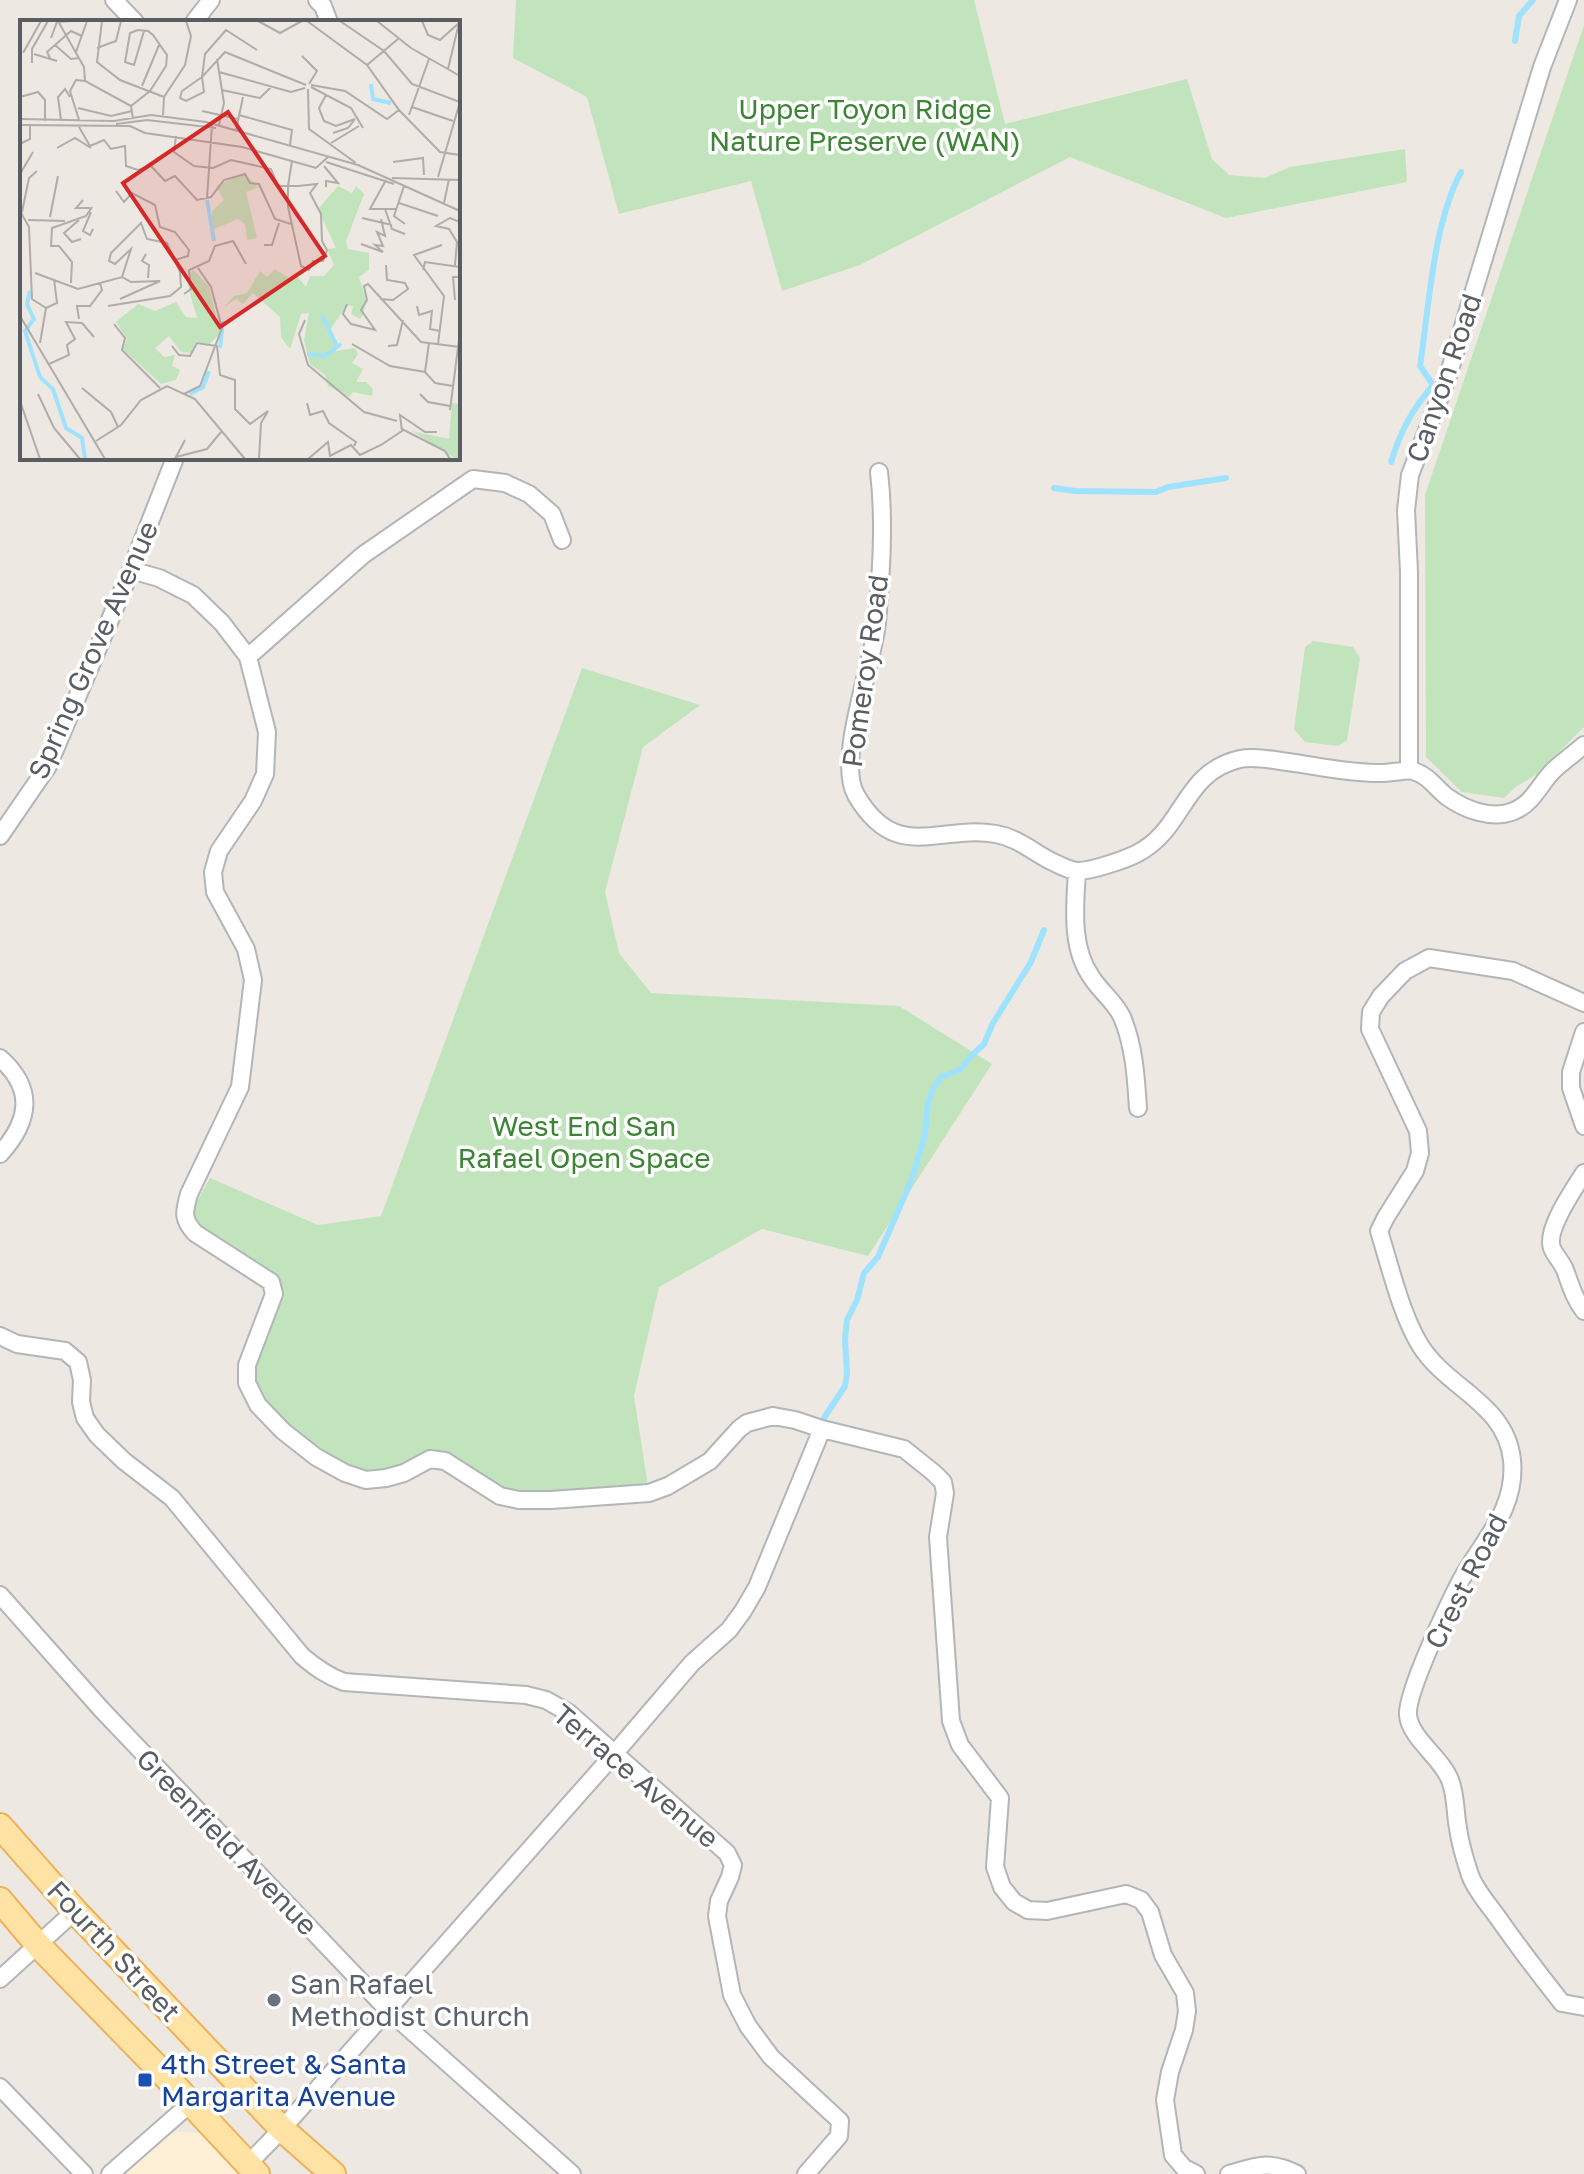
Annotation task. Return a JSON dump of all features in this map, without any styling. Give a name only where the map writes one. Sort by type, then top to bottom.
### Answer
[{"type":"main road","name":"Fourth Street","points":[[0,1826],[75,1911],[282,2129],[333,2174]]},
{"type":"main road","name":"Fourth Street","points":[[0,1900],[38,1945],[252,2169]]},
{"type":"street","points":[[114,0],[133,20]]},
{"type":"street","points":[[196,20],[211,0]]},
{"type":"street","points":[[317,0],[328,20]]},
{"type":"street","name":"Canyon Road","points":[[1409,769],[1406,510],[1410,475],[1448,376],[1542,67],[1568,0]]},
{"type":"street","name":"Spring Grove Avenue","points":[[0,836],[48,766],[174,460]]},
{"type":"street","name":"Pomeroy Road","points":[[879,472],[883,507],[877,627],[858,706],[850,763],[850,782],[855,794],[869,814],[882,826],[897,833],[909,837],[995,834],[1010,838],[1054,863],[1077,871]]},
{"type":"street","points":[[248,657],[363,555],[473,479],[505,483],[529,494],[552,514],[562,540]]},
{"type":"street","points":[[131,570],[159,578],[193,595],[222,623],[248,657],[267,732],[265,774],[253,801],[219,851],[213,872],[215,892],[246,949],[253,980],[240,1087],[185,1207],[185,1222],[195,1233],[271,1282],[274,1294],[247,1365],[247,1383],[258,1405],[283,1431],[316,1457],[345,1473],[366,1480],[386,1478],[404,1473],[430,1459],[445,1461],[500,1496],[519,1500],[649,1493],[668,1486],[710,1461],[739,1429],[758,1419],[773,1416],[904,1449],[934,1473],[943,1482],[945,1493],[938,1537],[951,1721],[960,1745],[1000,1798],[995,1867],[1002,1887],[1014,1902],[1028,1910],[1047,1911],[1126,1894],[1141,1900],[1150,1912],[1163,1955],[1185,1993],[1187,2011],[1184,2030],[1170,2072],[1165,2100],[1173,2155],[1184,2168],[1196,2174]]},
{"type":"street","points":[[1138,1108],[1136,1073],[1127,1031],[1120,1014],[1085,967],[1078,942],[1074,913],[1077,871],[1110,864],[1150,847],[1164,834],[1205,775],[1238,759],[1265,759],[1370,773],[1393,774],[1409,769],[1421,773],[1446,796],[1482,814],[1506,813],[1524,805],[1554,769],[1584,745]]},
{"type":"street","name":"Crest Road","points":[[1584,1003],[1513,971],[1429,958],[1405,971],[1381,996],[1371,1012],[1370,1029],[1418,1131],[1420,1153],[1415,1171],[1379,1231],[1399,1297],[1420,1345],[1444,1374],[1496,1417],[1506,1434],[1512,1459],[1512,1485],[1502,1515],[1462,1580],[1416,1680],[1408,1712],[1411,1728],[1444,1767],[1452,1784],[1458,1832],[1471,1878],[1523,1954],[1562,2003],[1584,2007]]},
{"type":"street","points":[[1584,1032],[1571,1072],[1571,1088],[1584,1126]]},
{"type":"street","points":[[0,1058],[19,1079],[25,1097],[25,1111],[10,1144],[0,1154]]},
{"type":"street","points":[[1584,1173],[1552,1231],[1551,1246],[1564,1267],[1574,1299],[1584,1311]]},
{"type":"street","name":"Terrace Avenue","points":[[0,1336],[17,1344],[65,1351],[78,1362],[85,1418],[97,1435],[124,1461],[172,1498],[302,1656],[315,1667],[344,1682],[526,1695],[546,1700],[569,1713],[727,1853],[733,1865],[719,1901],[717,1916],[732,1995],[748,2026],[771,2057],[840,2121],[839,2136],[806,2174]]},
{"type":"street","points":[[252,2169],[282,2129],[692,1663],[729,1630],[757,1587],[822,1429]]},
{"type":"street","name":"Greenfield Avenue","points":[[0,1595],[102,1710],[387,2009],[572,2174]]},
{"type":"street","points":[[0,1979],[75,1911]]},
{"type":"street","points":[[0,2087],[84,2174]]},
{"type":"street","points":[[110,2174],[191,2103]]},
{"type":"street","points":[[1229,2174],[1258,2166],[1280,2165],[1297,2174]]},
{"type":"shaded area","points":[[174,2131],[200,2133],[242,2174],[123,2174]]},
{"type":"green space","name":"Upper Toyon Ridge Nature Preserve (WAN)","points":[[516,0],[974,0],[1005,124],[1187,79],[1212,159],[1229,175],[1265,178],[1290,167],[1405,149],[1407,182],[1226,218],[1070,157],[860,265],[782,291],[751,181],[619,214],[587,97],[513,58]]},
{"type":"green space","points":[[1584,25],[1584,727],[1536,775],[1504,798],[1462,792],[1426,757],[1425,495]]},
{"type":"green space","points":[[1313,641],[1353,647],[1360,658],[1347,740],[1338,746],[1305,742],[1294,729],[1305,647]]},
{"type":"green space","name":"West End San Rafael Open Space","points":[[582,668],[700,705],[643,747],[605,892],[619,953],[651,993],[899,1006],[992,1064],[868,1256],[762,1229],[659,1287],[634,1396],[649,1493],[500,1496],[445,1461],[386,1478],[316,1457],[247,1383],[274,1294],[185,1222],[210,1178],[318,1225],[381,1216]]},
{"type":"waterway","points":[[1515,41],[1519,16],[1533,0]]},
{"type":"waterway","points":[[1391,462],[1408,421],[1433,385],[1420,366],[1438,241],[1461,172]]},
{"type":"waterway","points":[[1054,488],[1156,492],[1168,487],[1226,478]]},
{"type":"waterway","points":[[822,1421],[845,1386],[847,1320],[857,1300],[864,1273],[878,1257],[912,1179],[925,1134],[928,1102],[933,1089],[941,1077],[960,1070],[984,1044],[993,1023],[1031,962],[1044,930]]},
{"type":"place","name":"San Rafael Methodist Church","points":[[274,2000]]},
{"type":"place","name":"4th Street & Santa Margarita Avenue","points":[[145,2080]]}]
